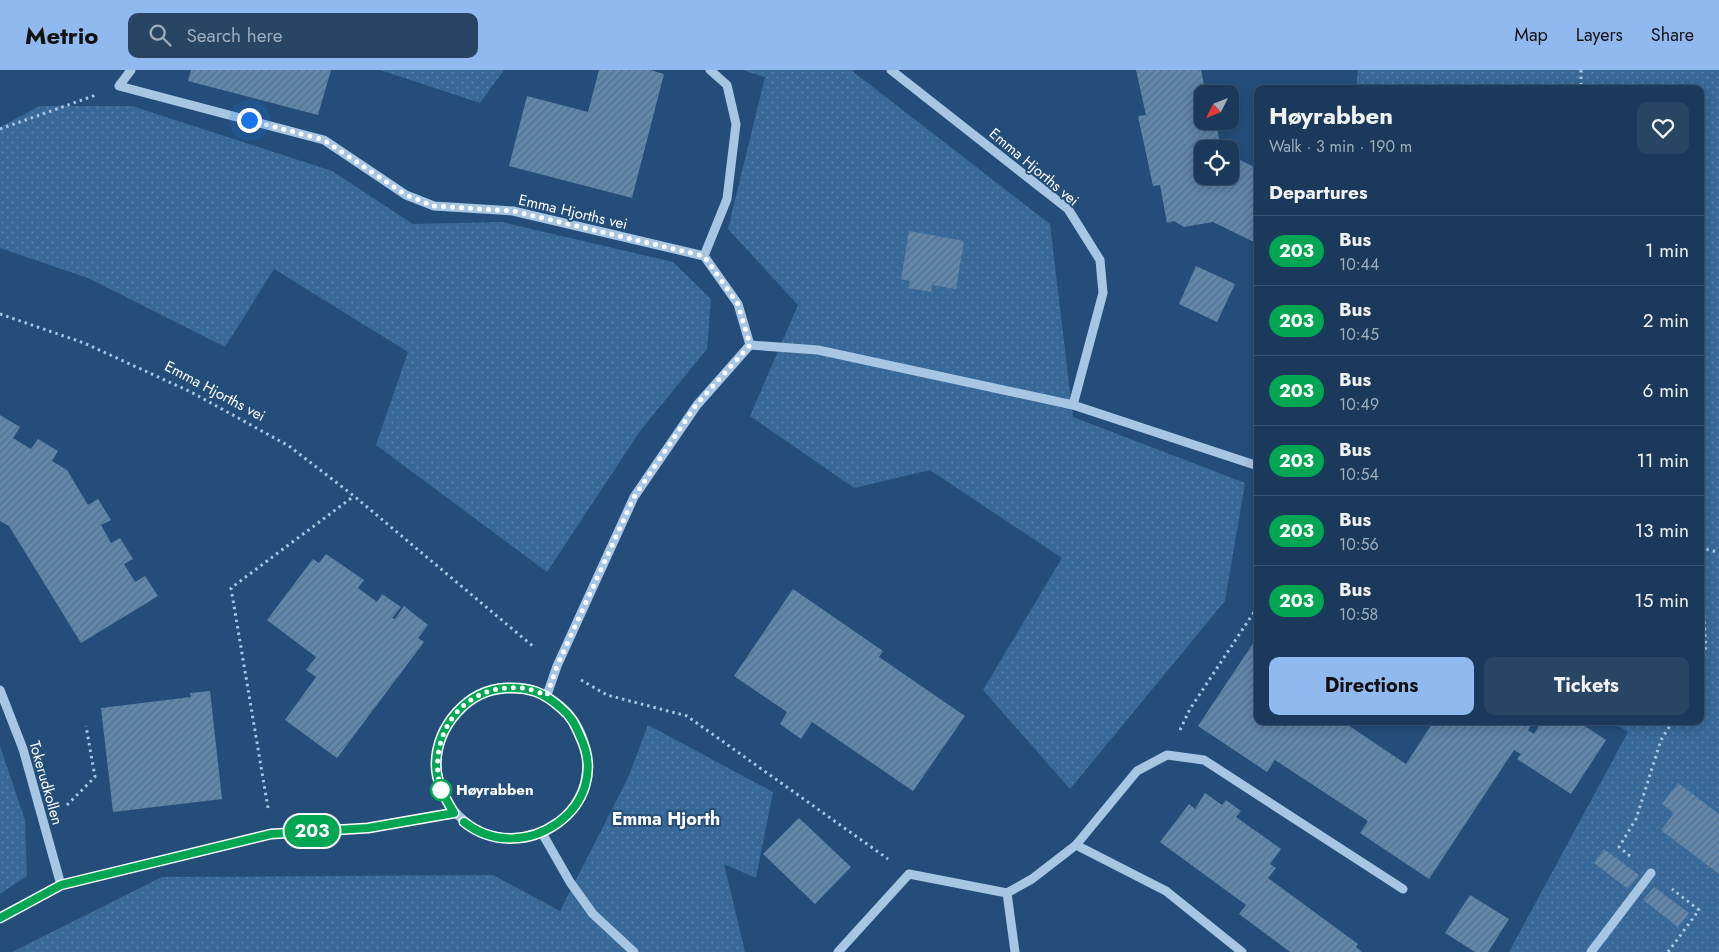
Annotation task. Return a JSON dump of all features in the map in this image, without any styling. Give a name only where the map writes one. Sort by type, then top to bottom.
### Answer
[{"type":"street","points":[[119,86],[131,70]]},
{"type":"street","points":[[710,70],[727,86],[736,124],[727,199],[704,256],[738,304],[750,345]]},
{"type":"street","name":"Emma Hjorths vei","points":[[891,70],[1068,209],[1100,260],[1103,293],[1073,405]]},
{"type":"street","name":"Emma Hjorths vei","points":[[119,86],[324,140],[406,195],[434,206],[513,211],[704,256]]},
{"type":"street","points":[[750,345],[818,350],[1073,405],[1254,465]]},
{"type":"street","points":[[547,695],[557,666],[634,497],[696,405],[750,345]]},
{"type":"street","points":[[522,688],[547,695],[570,716],[587,750],[588,773],[582,796],[568,816],[542,833],[525,839],[499,838],[474,830],[454,813],[441,790],[436,765],[440,739],[452,716],[472,699],[496,689],[522,688]]},
{"type":"street","name":"Tokerudkollen","points":[[0,690],[23,749],[61,885]]},
{"type":"street","points":[[838,952],[909,874],[1006,893],[1032,880],[1076,845],[1137,771],[1167,755],[1204,760],[1403,889]]},
{"type":"street","points":[[0,918],[61,885],[271,834],[368,828],[454,813]]},
{"type":"street","points":[[542,833],[570,882],[593,914],[634,952]]},
{"type":"street","points":[[1076,845],[1166,891],[1242,952]]},
{"type":"street","points":[[1591,952],[1652,873]]},
{"type":"street","points":[[1006,893],[1015,952]]},
{"type":"path","points":[[1580,70],[1581,85]]},
{"type":"path","points":[[0,129],[119,86]]},
{"type":"path","name":"Emma Hjorths vei","points":[[0,314],[84,343],[191,392],[289,446],[354,496],[557,666],[608,695],[687,716],[909,874]]},
{"type":"path","points":[[265,797],[231,588],[354,496]]},
{"type":"path","points":[[1704,549],[1719,552]]},
{"type":"path","points":[[1167,755],[1190,709],[1254,612]]},
{"type":"path","points":[[1704,619],[1706,647],[1704,654]]},
{"type":"path","points":[[1668,952],[1699,910],[1619,847],[1636,819],[1661,740],[1670,725]]},
{"type":"path","points":[[66,806],[95,777],[86,726]]},
{"type":"shaded area","points":[[380,70],[504,70],[480,103]]},
{"type":"shaded area","points":[[742,70],[851,70],[1050,224],[1073,417],[1245,483],[1225,601],[1070,789],[983,690],[1062,558],[930,470],[854,488],[750,416],[798,305],[728,229],[765,77]]},
{"type":"shaded area","points":[[1358,70],[1719,70],[1719,952],[1509,952],[1628,732],[1617,725],[1704,725],[1704,85],[1356,85]]},
{"type":"shaded area","points":[[40,106],[132,106],[332,171],[413,224],[502,222],[673,262],[711,299],[707,349],[640,431],[547,572],[376,445],[408,352],[274,269],[225,347],[88,278],[0,248],[0,127]]},
{"type":"shaded area","points":[[648,725],[773,792],[756,878],[724,864],[745,952],[12,952],[162,877],[493,875],[560,911],[628,778]]},
{"type":"shaded area","points":[[0,746],[25,820],[27,876],[0,894]]},
{"type":"building","points":[[191,70],[331,70],[318,115],[188,81]]},
{"type":"building","points":[[599,70],[650,70],[664,74],[632,198],[509,166],[527,96],[588,112]]},
{"type":"building","points":[[1136,70],[1201,70],[1204,85],[1194,85],[1194,130],[1217,130],[1219,140],[1194,140],[1194,185],[1239,185],[1239,160],[1254,167],[1254,242],[1213,222],[1184,227],[1174,221],[1167,223],[1160,185],[1153,186],[1138,116],[1146,115]]},
{"type":"building","points":[[909,231],[964,241],[956,289],[932,285],[931,292],[908,288],[910,281],[901,279]]},
{"type":"building","points":[[1196,266],[1235,284],[1217,322],[1179,304]]},
{"type":"building","points":[[0,415],[20,427],[13,438],[31,449],[38,439],[58,451],[52,461],[67,470],[88,505],[98,499],[111,520],[101,525],[111,543],[120,538],[133,559],[124,564],[135,582],[145,576],[158,596],[81,643],[9,526],[0,521]]},
{"type":"building","points":[[326,554],[364,580],[358,588],[377,602],[382,594],[401,607],[392,618],[395,619],[404,606],[428,625],[418,638],[424,642],[337,758],[285,720],[316,677],[306,670],[316,657],[267,620],[313,559],[319,563]]},
{"type":"building","points":[[793,589],[883,651],[879,657],[965,716],[913,791],[812,722],[801,739],[780,724],[787,712],[734,676]]},
{"type":"building","points":[[1254,642],[1254,725],[1348,725],[1406,764],[1431,725],[1531,725],[1528,730],[1534,734],[1540,725],[1583,725],[1606,740],[1571,794],[1517,759],[1521,754],[1514,750],[1429,879],[1360,833],[1368,821],[1275,760],[1267,772],[1198,726]]},
{"type":"building","points":[[210,691],[222,799],[113,812],[101,708],[191,697],[190,693]]},
{"type":"building","points":[[1678,783],[1719,814],[1719,874],[1661,830],[1674,813],[1662,804]]},
{"type":"building","points":[[1205,793],[1222,805],[1226,800],[1241,811],[1236,817],[1281,849],[1270,864],[1276,868],[1268,878],[1358,944],[1356,947],[1362,952],[1290,952],[1239,914],[1246,905],[1160,842],[1189,804],[1195,809]]},
{"type":"building","points":[[799,818],[851,867],[815,904],[763,854]]},
{"type":"building","points":[[1604,849],[1639,875],[1628,889],[1594,863]]},
{"type":"building","points":[[1654,887],[1689,913],[1678,927],[1643,900]]},
{"type":"building","points":[[1470,895],[1509,919],[1488,952],[1475,952],[1445,933]]},
{"type":"bus line","name":"203","points":[[0,918],[61,885],[141,864],[271,834],[368,828],[454,813],[441,790],[436,765],[440,739],[452,716],[472,699],[496,689],[522,688],[547,695],[570,716],[587,750],[588,773],[582,796],[568,816],[542,833],[525,839],[499,838],[474,830],[464,822]]},
{"type":"place","name":"Høyrabben","points":[[441,790]]},
{"type":"district","name":"Emma Hjorth","points":[[666,819]]},
{"type":"route","points":[[249,120],[324,140],[406,195],[434,206],[513,211],[704,256],[738,304],[750,345],[696,405],[634,497],[557,666],[547,695],[522,688],[496,689],[472,699],[452,716],[440,739],[436,765],[441,790]]}]
